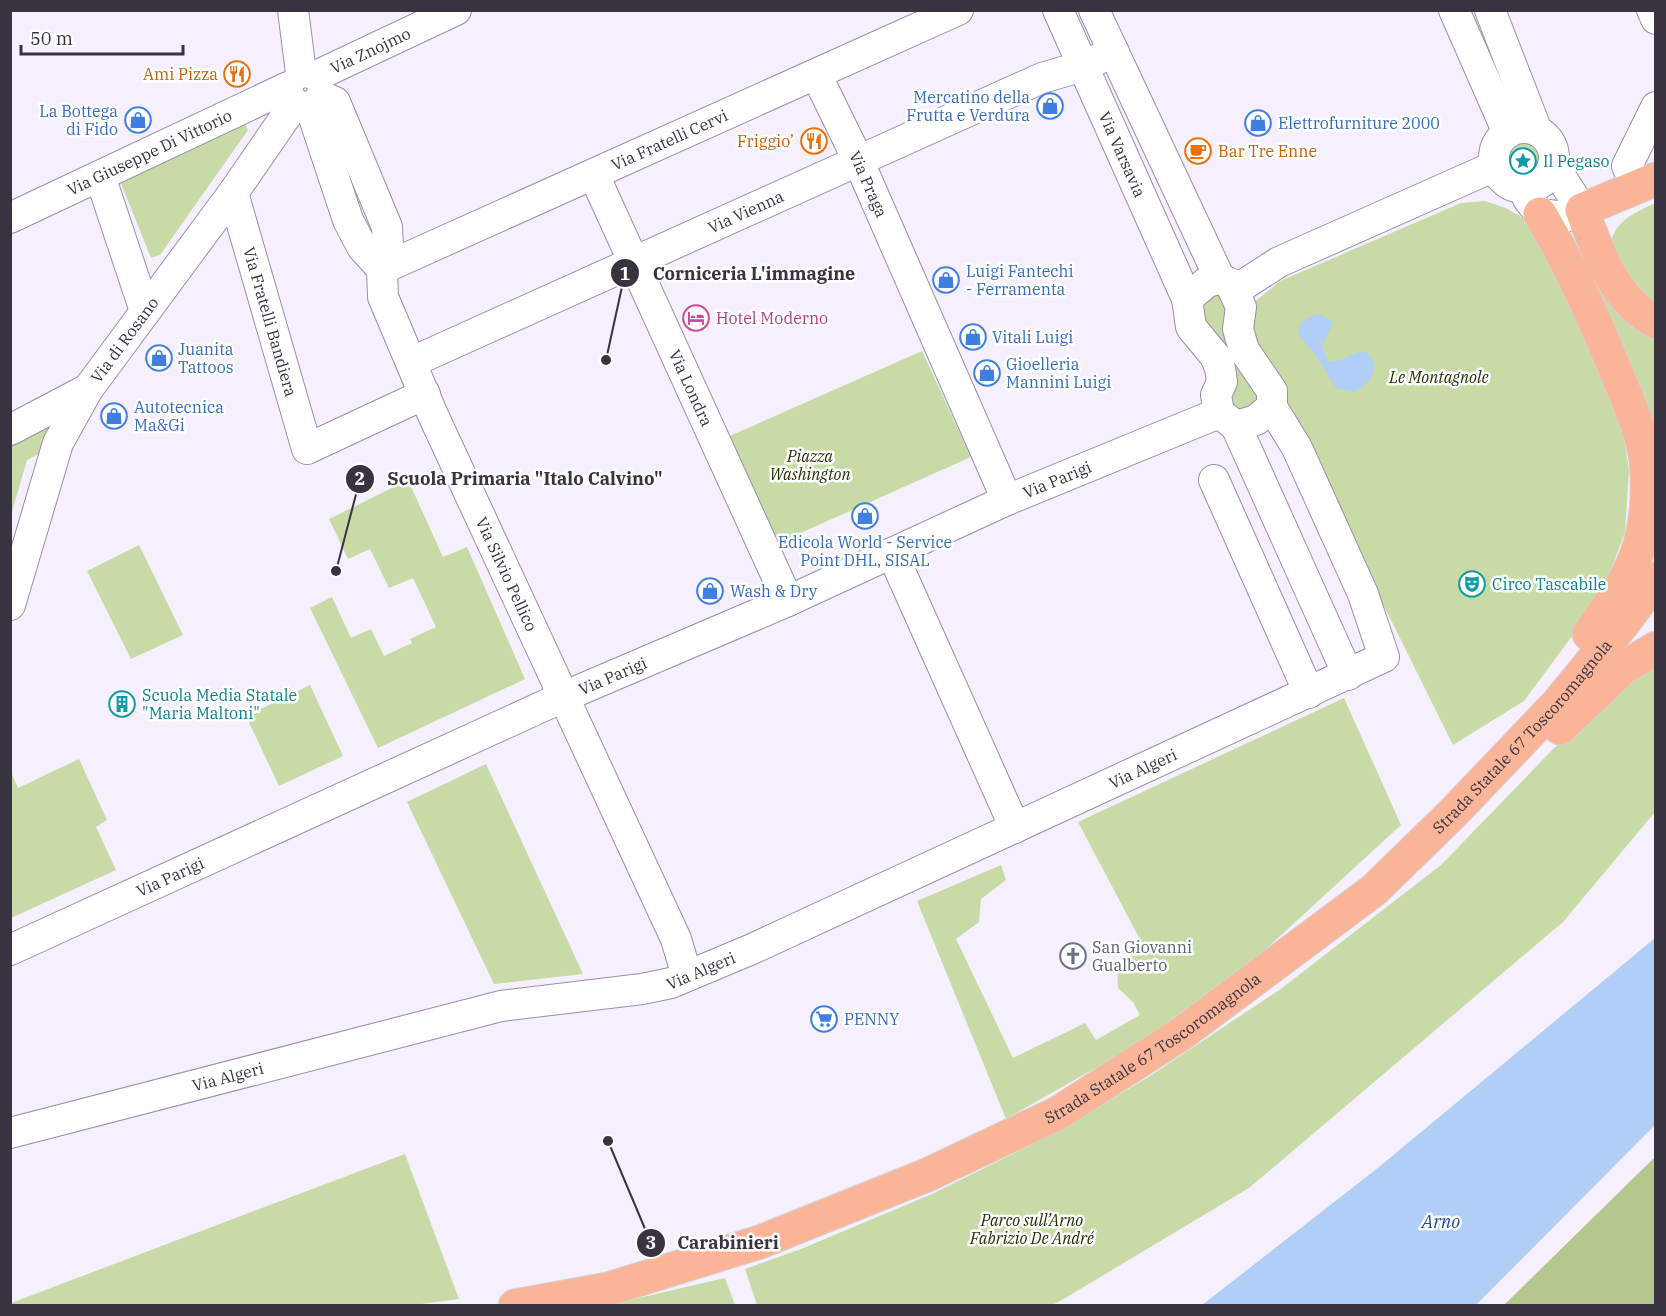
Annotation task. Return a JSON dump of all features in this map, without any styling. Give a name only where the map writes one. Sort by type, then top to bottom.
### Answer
[{"type":"main road","points":[[1646,183],[1582,210],[1610,276],[1638,310],[1656,322]]},
{"type":"main road","points":[[1454,812],[1474,771],[1555,679],[1610,603],[1636,556],[1643,527],[1647,496],[1646,459],[1630,405],[1575,279],[1540,214]]},
{"type":"main road","name":"Strada Statale 67 Toscoromagnola","points":[[515,1305],[608,1289],[760,1242],[927,1175],[1058,1113],[1181,1034],[1374,890],[1454,812],[1557,704],[1626,620],[1656,579]]},
{"type":"main road","points":[[1374,890],[1412,870],[1623,668],[1656,648]]},
{"type":"street","points":[[293,10],[305,90],[348,220],[362,247],[382,268]]},
{"type":"street","name":"Via Znojmo","points":[[305,90],[456,10]]},
{"type":"street","name":"Via Fratelli Cervi","points":[[382,268],[958,10]]},
{"type":"street","name":"Via Varsavia","points":[[1058,10],[1187,299],[1191,327],[1215,356],[1220,368],[1222,382],[1216,395],[1227,420]]},
{"type":"street","points":[[1094,10],[1182,198],[1227,285],[1241,307],[1238,329],[1244,350],[1272,391],[1272,407]]},
{"type":"street","points":[[1454,10],[1481,70],[1523,132],[1551,145],[1553,165],[1582,210],[1565,217],[1540,214],[1518,188],[1507,183],[1495,166],[1496,148],[1523,132]]},
{"type":"street","points":[[1490,10],[1509,58],[1523,132]]},
{"type":"street","points":[[1652,10],[1656,19]]},
{"type":"street","name":"Via Vienna","points":[[412,362],[1042,78],[1083,66],[1114,52]]},
{"type":"street","points":[[1481,70],[1509,58]]},
{"type":"street","name":"Via Praga","points":[[816,74],[859,162],[1007,500]]},
{"type":"street","name":"Via Giuseppe Di Vittorio","points":[[10,218],[100,176],[305,90]]},
{"type":"street","name":"Via di Rosano","points":[[10,605],[58,442],[88,389],[233,193],[305,90]]},
{"type":"street","points":[[1646,183],[1627,166],[1656,107]]},
{"type":"street","points":[[1518,188],[1534,186],[1543,181],[1553,165]]},
{"type":"street","points":[[1187,299],[1207,282],[1227,285],[1495,166]]},
{"type":"street","name":"Via Londra","points":[[594,175],[788,601]]},
{"type":"street","points":[[100,176],[145,311]]},
{"type":"street","name":"Via Fratelli Bandiera","points":[[233,193],[307,449],[425,394]]},
{"type":"street","points":[[1148,214],[1182,198]]},
{"type":"street","name":"Via Silvio Pellico","points":[[382,268],[383,297],[425,394],[676,939],[679,980]]},
{"type":"street","points":[[10,429],[88,389]]},
{"type":"street","name":"Via Parigi","points":[[10,950],[563,697],[788,601],[1007,500],[1202,418],[1256,420],[1272,407]]},
{"type":"street","name":"Via Algeri","points":[[10,1133],[501,1005],[642,989],[679,980],[1384,657],[1363,594],[1297,448],[1272,407]]},
{"type":"street","points":[[1227,420],[1348,675]]},
{"type":"street","points":[[1214,480],[1309,693]]},
{"type":"street","points":[[892,553],[1015,828]]},
{"type":"green space","points":[[244,121],[248,130],[160,255],[151,258],[120,181]]},
{"type":"green space","points":[[1524,138],[1532,139],[1539,144],[1544,151],[1544,167],[1539,174],[1532,179],[1524,180],[1516,179],[1509,174],[1504,167],[1503,159],[1504,151],[1509,144],[1516,139]]},
{"type":"green space","name":"Le Montagnole","points":[[1485,201],[1506,208],[1533,224],[1620,414],[1629,470],[1625,532],[1601,597],[1524,701],[1453,745],[1254,344],[1252,304],[1280,281],[1461,203]]},
{"type":"green space","points":[[1655,203],[1655,313],[1609,249],[1619,225],[1631,215]]},
{"type":"green space","points":[[1597,272],[1655,334],[1656,551],[1651,558],[1652,513],[1585,278]]},
{"type":"green space","points":[[1216,293],[1225,297],[1262,399],[1243,415],[1230,405],[1198,304]]},
{"type":"green space","name":"Piazza Washington","points":[[922,351],[971,457],[778,543],[730,436]]},
{"type":"green space","points":[[53,423],[44,451],[27,460],[11,515],[11,443]]},
{"type":"green space","points":[[408,480],[443,557],[467,547],[525,679],[378,748],[310,608],[332,597],[351,638],[371,629],[384,656],[412,643],[410,639],[436,627],[413,578],[389,588],[370,549],[348,559],[329,519]]},
{"type":"green space","points":[[139,545],[183,635],[131,659],[87,571]]},
{"type":"green space","name":"Parco sull’Arno Fabrizio De André","points":[[1655,659],[1655,812],[1563,922],[1249,1188],[1052,1305],[757,1305],[745,1269],[801,1249],[932,1194],[1061,1130],[1150,1076],[1282,988],[1441,865],[1589,712]]},
{"type":"green space","points":[[310,685],[343,756],[279,786],[246,716]]},
{"type":"green space","points":[[1344,698],[1401,825],[1254,960],[1136,1045],[1006,1119],[917,901],[1001,865],[1006,880],[981,899],[979,922],[956,939],[1013,1058],[1085,1023],[1096,1040],[1140,1015],[1133,1002],[1118,988],[1117,963],[1144,947],[1078,822]]},
{"type":"green space","points":[[79,759],[107,820],[96,827],[116,870],[11,918],[11,772],[18,788]]},
{"type":"green space","points":[[486,764],[583,974],[494,984],[407,802]]},
{"type":"green space","points":[[405,1154],[459,1299],[406,1306],[11,1305],[11,1303]]},
{"type":"green space","points":[[1655,1157],[1655,1305],[1504,1305]]},
{"type":"green space","points":[[725,1278],[735,1305],[604,1306]]},
{"type":"water","points":[[1319,314],[1333,322],[1322,346],[1328,361],[1366,352],[1374,364],[1370,380],[1354,392],[1336,388],[1314,353],[1299,336],[1299,327],[1303,321]]},
{"type":"water","name":"Arno","points":[[1655,938],[1655,1125],[1476,1305],[1202,1305],[1379,1167]]},
{"type":"place","name":"Ami Pizza","points":[[237,74]]},
{"type":"place","name":"Mercatino della Frutta e Verdura","points":[[1050,106]]},
{"type":"place","name":"La Bottega di Fido","points":[[138,120]]},
{"type":"place","name":"Elettrofurniture 2000","points":[[1258,123]]},
{"type":"place","name":"Friggio’","points":[[814,141]]},
{"type":"place","name":"Bar Tre Enne","points":[[1198,151]]},
{"type":"place","name":"Il Pegaso","points":[[1523,161]]},
{"type":"place","name":"Luigi Fantechi - Ferramenta","points":[[946,280]]},
{"type":"place","name":"Hotel Moderno","points":[[696,318]]},
{"type":"place","name":"Vitali Luigi","points":[[973,337]]},
{"type":"place","name":"Juanita Tattoos","points":[[159,358]]},
{"type":"place","name":"Corniceria L'immagine","points":[[606,360]]},
{"type":"place","name":"Gioelleria Mannini Luigi","points":[[987,373]]},
{"type":"place","name":"Autotecnica Ma&Gi","points":[[114,416]]},
{"type":"place","name":"Edicola World - Service Point DHL, SISAL","points":[[865,516]]},
{"type":"place","name":"Scuola Primaria \"Italo Calvino\"","points":[[336,571]]},
{"type":"place","name":"Circo Tascabile","points":[[1472,584]]},
{"type":"place","name":"Wash & Dry","points":[[710,591]]},
{"type":"place","name":"Scuola Media Statale \"Maria Maltoni\"","points":[[122,704]]},
{"type":"place","name":"San Giovanni Gualberto","points":[[1073,956]]},
{"type":"place","name":"PENNY","points":[[824,1019]]},
{"type":"place","name":"Carabinieri","points":[[608,1141]]}]
